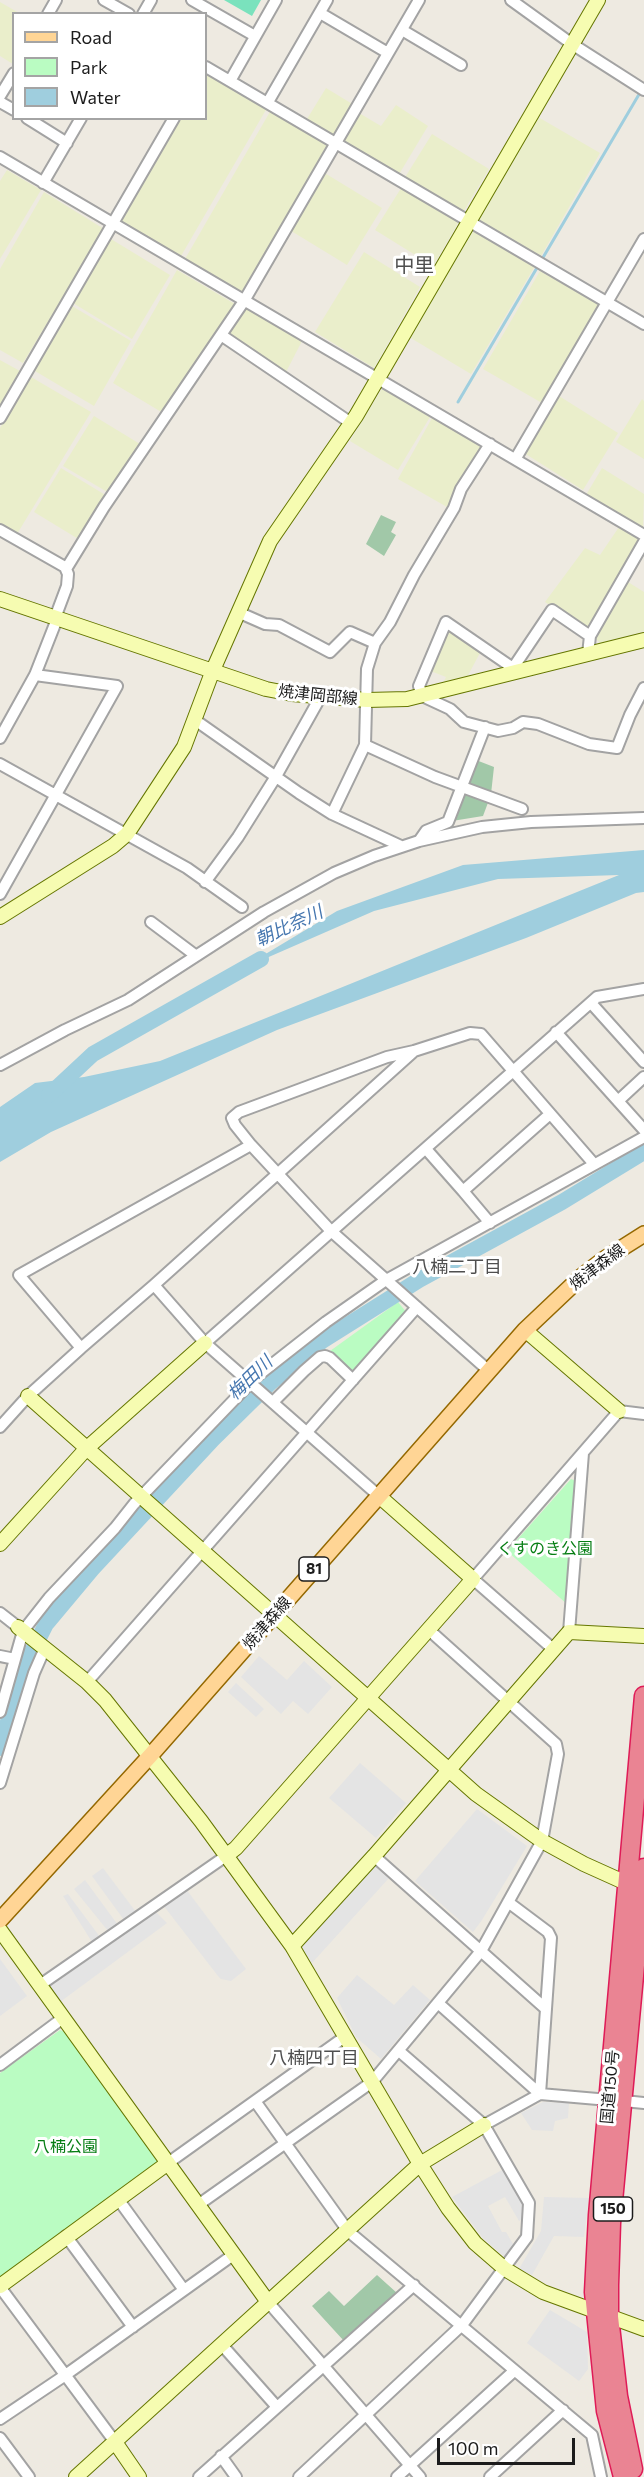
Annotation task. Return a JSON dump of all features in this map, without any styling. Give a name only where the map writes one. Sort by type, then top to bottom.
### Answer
[{"type":"highway","name":"国道150号","points":[[623,2477],[606,2411],[598,2215],[617,2101],[638,1889],[644,1696]]},
{"type":"highway","name":"国道150号","points":[[638,1889],[644,1868]]},
{"type":"highway","name":"国道150号","points":[[602,2315],[635,2477]]},
{"type":"main road","name":"焼津森線","points":[[0,1920],[150,1755],[525,1330],[581,1277],[644,1234]]},
{"type":"street","points":[[104,0],[125,12]]},
{"type":"street","points":[[192,0],[255,36]]},
{"type":"street","points":[[230,81],[276,0]]},
{"type":"street","points":[[268,102],[327,0]]},
{"type":"street","points":[[66,569],[104,507],[244,301],[419,0]]},
{"type":"street","points":[[511,0],[572,44],[644,90]]},
{"type":"street","points":[[0,917],[113,846],[127,834],[184,747],[213,670],[270,541],[351,423],[598,0]]},
{"type":"street","points":[[320,13],[388,53]]},
{"type":"street","points":[[402,30],[460,65]]},
{"type":"street","points":[[207,68],[644,324]]},
{"type":"street","points":[[0,96],[12,76]]},
{"type":"street","points":[[30,120],[67,143]]},
{"type":"street","points":[[43,183],[80,120]]},
{"type":"street","points":[[0,418],[173,120]]},
{"type":"street","points":[[0,157],[644,535]]},
{"type":"street","points":[[516,458],[644,239]]},
{"type":"street","points":[[221,335],[351,423]]},
{"type":"street","points":[[332,814],[365,745],[367,669],[375,643],[390,622],[414,575],[454,507],[461,489],[490,444]]},
{"type":"street","points":[[0,530],[66,569],[68,574],[67,586],[35,675],[0,738]]},
{"type":"street","points":[[588,654],[590,636],[644,542]]},
{"type":"street","name":"焼津岡部線","points":[[0,599],[280,692],[367,700],[422,696],[514,670],[644,640]]},
{"type":"street","points":[[590,636],[552,610],[514,670],[446,622],[419,686],[422,696],[450,709],[464,722],[485,728],[498,731],[513,728],[523,722],[538,724],[589,744],[617,748],[644,687]]},
{"type":"street","points":[[240,613],[265,624],[279,625],[330,652],[350,632],[375,643]]},
{"type":"street","points":[[0,894],[117,686],[35,675]]},
{"type":"street","points":[[206,882],[275,778],[321,696]]},
{"type":"street","points":[[195,720],[275,778],[332,814],[401,846]]},
{"type":"street","points":[[419,841],[426,831],[448,822],[485,728]]},
{"type":"street","points":[[365,745],[462,788],[522,809]]},
{"type":"street","points":[[0,764],[187,868],[242,907]]},
{"type":"street","points":[[0,1065],[64,1030],[128,1000],[160,981],[195,955],[293,895],[344,869],[401,846],[491,826],[642,817]]},
{"type":"street","points":[[151,922],[195,955]]},
{"type":"street","points":[[0,1544],[86,1449],[556,1032],[602,995],[644,989]]},
{"type":"street","points":[[591,1002],[644,1062]]},
{"type":"street","points":[[556,1032],[644,1130]]},
{"type":"street","points":[[489,1371],[331,1231],[252,1145],[232,1118],[239,1112],[387,1057],[470,1033],[481,1034],[594,1164]]},
{"type":"street","points":[[0,1427],[28,1396],[414,1051]]},
{"type":"street","points":[[618,1101],[644,1077]]},
{"type":"street","points":[[464,1191],[550,1114]]},
{"type":"street","points":[[0,1712],[22,1631],[49,1598],[252,1384],[326,1322],[388,1282],[644,1137]]},
{"type":"street","points":[[81,1348],[19,1275],[252,1145]]},
{"type":"street","points":[[426,1149],[490,1223]]},
{"type":"street","points":[[154,1285],[205,1343],[553,1649]]},
{"type":"street","points":[[87,1682],[353,1380],[414,1305]]},
{"type":"street","points":[[525,1330],[619,1411],[644,1414]]},
{"type":"street","points":[[271,1401],[320,1357],[330,1358],[353,1380]]},
{"type":"street","points":[[28,1396],[476,1794],[542,1841],[638,1889]]},
{"type":"street","points":[[40,1985],[236,1848],[619,1411]]},
{"type":"street","points":[[292,1946],[374,1856],[569,1632],[583,1453]]},
{"type":"street","points":[[0,1613],[87,1682],[105,1700],[150,1755],[292,1946],[420,2164],[463,2229],[504,2270],[543,2292],[644,2329]]},
{"type":"street","points":[[198,2205],[372,2082],[481,1951],[542,1841],[558,1749],[553,1740],[429,1630]]},
{"type":"street","points":[[569,1632],[644,1636]]},
{"type":"street","points":[[0,1783],[44,1648]]},
{"type":"street","points":[[0,1656],[15,1659]]},
{"type":"street","points":[[374,1856],[546,2009]]},
{"type":"street","points":[[508,1902],[548,1932],[551,1938],[540,2094]]},
{"type":"street","points":[[0,1930],[268,2302],[420,2477]]},
{"type":"street","points":[[438,2002],[540,2094]]},
{"type":"street","points":[[0,2065],[63,2018]]},
{"type":"street","points":[[139,2477],[0,2286],[66,2236],[346,2036]]},
{"type":"street","points":[[299,2477],[462,2325],[527,2237],[529,2203],[484,2124],[399,2051]]},
{"type":"street","points":[[76,2477],[420,2164],[484,2124],[540,2094],[644,2103]]},
{"type":"street","points":[[255,2101],[348,2231],[592,2434],[599,2472],[591,2477]]},
{"type":"street","points":[[118,2199],[184,2290]]},
{"type":"street","points":[[66,2236],[133,2327]]},
{"type":"street","points":[[0,2420],[232,2255]]},
{"type":"street","points":[[199,2477],[414,2285]]},
{"type":"street","points":[[222,2344],[277,2407]]},
{"type":"street","points":[[397,2477],[514,2371]]},
{"type":"street","points":[[490,2477],[562,2410]]},
{"type":"street","points":[[0,2438],[29,2477]]},
{"type":"street","points":[[221,2456],[236,2477]]},
{"type":"green space","points":[[224,0],[261,0],[252,16]]},
{"type":"green space","points":[[0,2],[17,12],[12,12],[12,63],[0,56]]},
{"type":"green space","points":[[207,74],[267,108],[181,256],[121,221],[179,120],[207,120]]},
{"type":"green space","points":[[326,88],[354,105],[335,136],[307,119]]},
{"type":"green space","points":[[396,105],[428,126],[398,176],[341,142],[359,113],[381,126]]},
{"type":"green space","points":[[271,110],[331,145],[245,294],[185,259]]},
{"type":"green space","points":[[538,117],[600,153],[541,256],[478,219]]},
{"type":"green space","points":[[432,134],[489,169],[462,214],[404,179]]},
{"type":"green space","points":[[7,170],[41,190],[0,259],[0,181]]},
{"type":"green space","points":[[323,172],[382,208],[347,265],[288,229]]},
{"type":"green space","points":[[403,185],[460,220],[433,266],[375,230]]},
{"type":"green space","points":[[44,192],[104,229],[23,363],[0,350],[0,269]]},
{"type":"green space","points":[[473,229],[535,266],[471,374],[409,337]]},
{"type":"green space","points":[[111,239],[170,275],[132,339],[73,303]]},
{"type":"green space","points":[[364,252],[420,287],[374,368],[315,332]]},
{"type":"green space","points":[[177,270],[235,304],[163,413],[113,383]]},
{"type":"green space","points":[[540,271],[599,305],[542,403],[483,369]]},
{"type":"green space","points":[[72,306],[131,341],[94,406],[35,371]]},
{"type":"green space","points":[[245,308],[302,341],[285,374],[226,334]]},
{"type":"green space","points":[[0,360],[20,371],[0,405]]},
{"type":"green space","points":[[31,377],[91,412],[17,534],[0,524],[0,428]]},
{"type":"green space","points":[[383,387],[430,417],[398,470],[350,441]]},
{"type":"green space","points":[[559,396],[618,433],[583,490],[524,453]]},
{"type":"green space","points":[[642,399],[644,401],[644,459],[616,442]]},
{"type":"green space","points":[[94,416],[140,444],[109,493],[63,466]]},
{"type":"green space","points":[[432,418],[482,445],[447,507],[398,479]]},
{"type":"green space","points":[[61,468],[107,496],[80,540],[34,512]]},
{"type":"green space","points":[[602,468],[644,494],[643,530],[586,495]]},
{"type":"green space","points":[[381,515],[396,522],[391,532],[396,535],[384,556],[366,544]]},
{"type":"green space","points":[[619,527],[640,540],[587,629],[545,602],[585,548],[600,555]]},
{"type":"green space","points":[[628,582],[644,592],[644,631],[601,644],[593,636]]},
{"type":"green space","points":[[449,629],[481,651],[465,681],[442,685],[446,677],[428,670],[445,630]]},
{"type":"green space","points":[[476,760],[494,767],[491,794],[466,786]]},
{"type":"green space","points":[[464,791],[489,800],[483,816],[452,821]]},
{"type":"green space","points":[[398,1302],[407,1313],[355,1371],[330,1351]]},
{"type":"green space","name":"くすのき公園","points":[[571,1479],[578,1482],[568,1605],[507,1551]]},
{"type":"green space","name":"八楠公園","points":[[60,2030],[65,2032],[158,2161],[156,2166],[0,2279],[0,2073]]},
{"type":"green space","points":[[377,2275],[397,2293],[344,2341],[312,2306],[329,2291],[344,2306]]},
{"type":"shaded area","points":[[259,1656],[287,1680],[304,1661],[332,1687],[308,1714],[293,1701],[281,1714],[241,1677]]},
{"type":"shaded area","points":[[236,1683],[264,1709],[256,1717],[228,1692]]},
{"type":"shaded area","points":[[360,1763],[406,1803],[376,1838],[329,1798]]},
{"type":"shaded area","points":[[477,1809],[527,1846],[473,1932],[415,1881]]},
{"type":"shaded area","points":[[374,1865],[389,1878],[312,1963],[301,1946]]},
{"type":"shaded area","points":[[103,1868],[136,1912],[124,1920],[92,1876]]},
{"type":"shaded area","points":[[85,1880],[118,1925],[108,1931],[74,1889]]},
{"type":"shaded area","points":[[186,1889],[246,1969],[231,1981],[218,1976],[163,1905]]},
{"type":"shaded area","points":[[68,1894],[100,1937],[92,1942],[63,1896]]},
{"type":"shaded area","points":[[156,1912],[167,1923],[60,2002],[48,1986]]},
{"type":"shaded area","points":[[0,1959],[27,1996],[0,2016]]},
{"type":"shaded area","points":[[357,1975],[394,2005],[413,1985],[430,2000],[381,2059],[356,2037],[337,1998]]},
{"type":"shaded area","points":[[543,2102],[569,2103],[568,2118],[555,2121],[553,2131],[532,2130],[521,2113]]},
{"type":"shaded area","points":[[504,2169],[526,2206],[526,2217],[519,2221],[505,2197],[488,2206],[502,2232],[506,2232],[516,2249],[507,2259],[483,2238],[452,2197]]},
{"type":"shaded area","points":[[544,2197],[589,2198],[584,2237],[554,2236],[532,2275],[519,2269],[541,2231]]},
{"type":"shaded area","points":[[550,2310],[587,2332],[588,2369],[579,2381],[527,2343]]},
{"type":"water","points":[[644,850],[644,892],[636,893],[526,938],[277,1030],[51,1132],[0,1162],[0,1107],[35,1083],[84,1077],[160,1061],[619,875],[498,879],[374,911],[239,970],[337,911],[463,865]]},
{"type":"waterway","points":[[458,402],[641,91]]},
{"type":"waterway","name":"朝比奈川","points":[[49,1095],[93,1054],[261,959]]},
{"type":"waterway","name":"梅田川","points":[[0,1748],[25,1666],[46,1624],[92,1569],[213,1439],[270,1383],[322,1341],[419,1280],[562,1202],[644,1152]]},
{"type":"district","name":"中里","points":[[414,265]]},
{"type":"district","name":"八楠二丁目","points":[[457,1267]]},
{"type":"district","name":"八楠四丁目","points":[[314,2058]]}]
